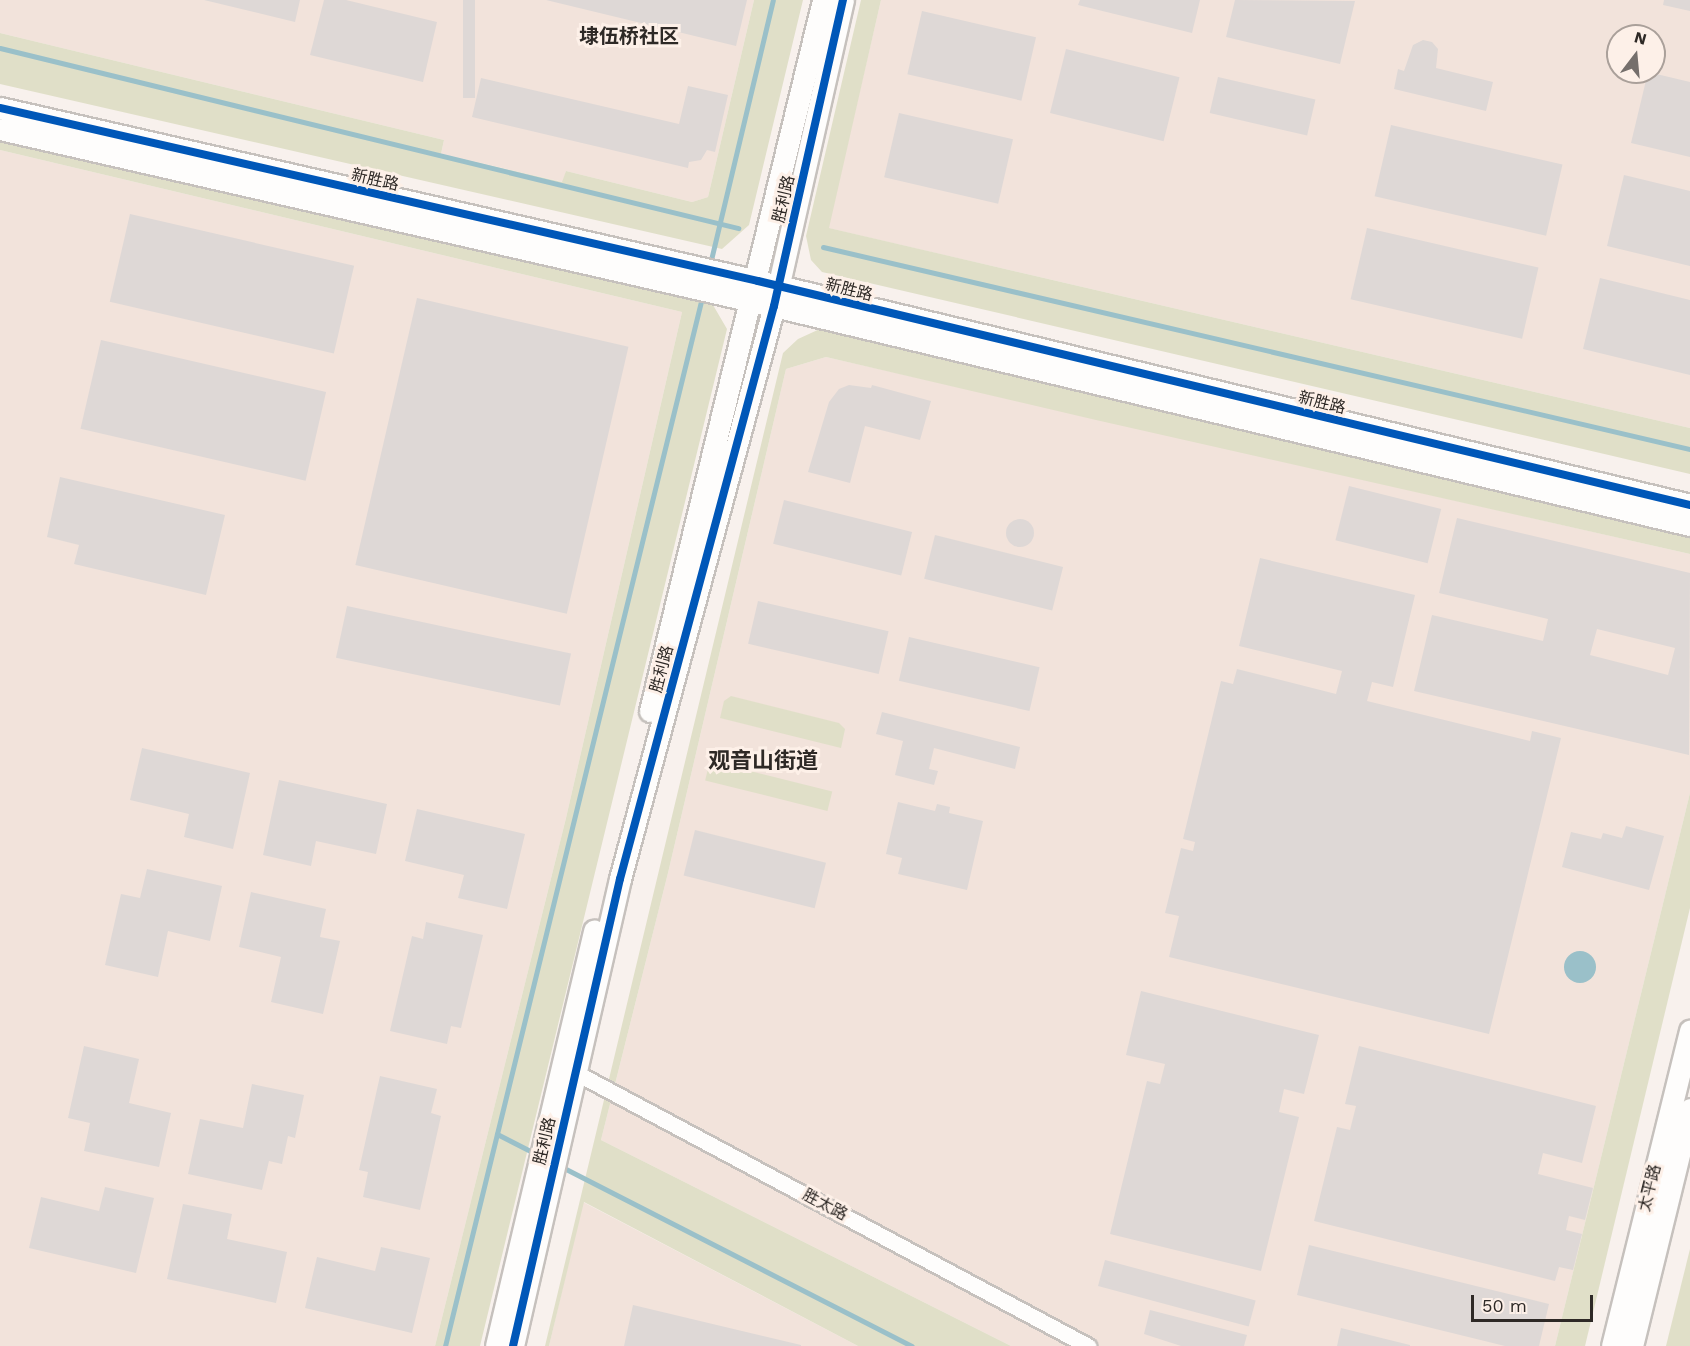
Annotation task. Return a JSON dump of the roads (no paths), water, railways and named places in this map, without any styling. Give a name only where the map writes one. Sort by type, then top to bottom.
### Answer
[{"type":"street","name":"胜利路","points":[[569,1069],[823,0]]},
{"type":"street","name":"胜利路","points":[[495,1346],[542,1179],[569,1069],[776,296],[843,0]]},
{"type":"street","name":"新胜路","points":[[0,108],[758,281],[776,296],[1690,525]]},
{"type":"street","name":"新胜路","points":[[0,129],[752,302],[776,296],[1690,505]]},
{"type":"street","name":"太平路","points":[[1612,1346],[1690,1031]]},
{"type":"street","name":"胜太路","points":[[569,1069],[1088,1346]]},
{"type":"street","name":"太平路","points":[[1632,1346],[1690,1109]]},
{"type":"street","name":"胜利路","points":[[513,1346],[542,1179]]},
{"type":"water","points":[[1580,951],[1591,956],[1596,967],[1591,978],[1580,983],[1569,978],[1564,967],[1569,956]]},
{"type":"waterway","points":[[710,264],[773,0]]},
{"type":"waterway","points":[[0,48],[738,228]]},
{"type":"waterway","points":[[823,247],[1690,449]]},
{"type":"waterway","points":[[445,1346],[703,293]]},
{"type":"waterway","points":[[497,1134],[536,1154]]},
{"type":"waterway","points":[[560,1166],[912,1346]]},
{"type":"district","name":"埭伍桥社区","points":[[629,36]]},
{"type":"district","name":"观音山街道","points":[[763,761]]}]
